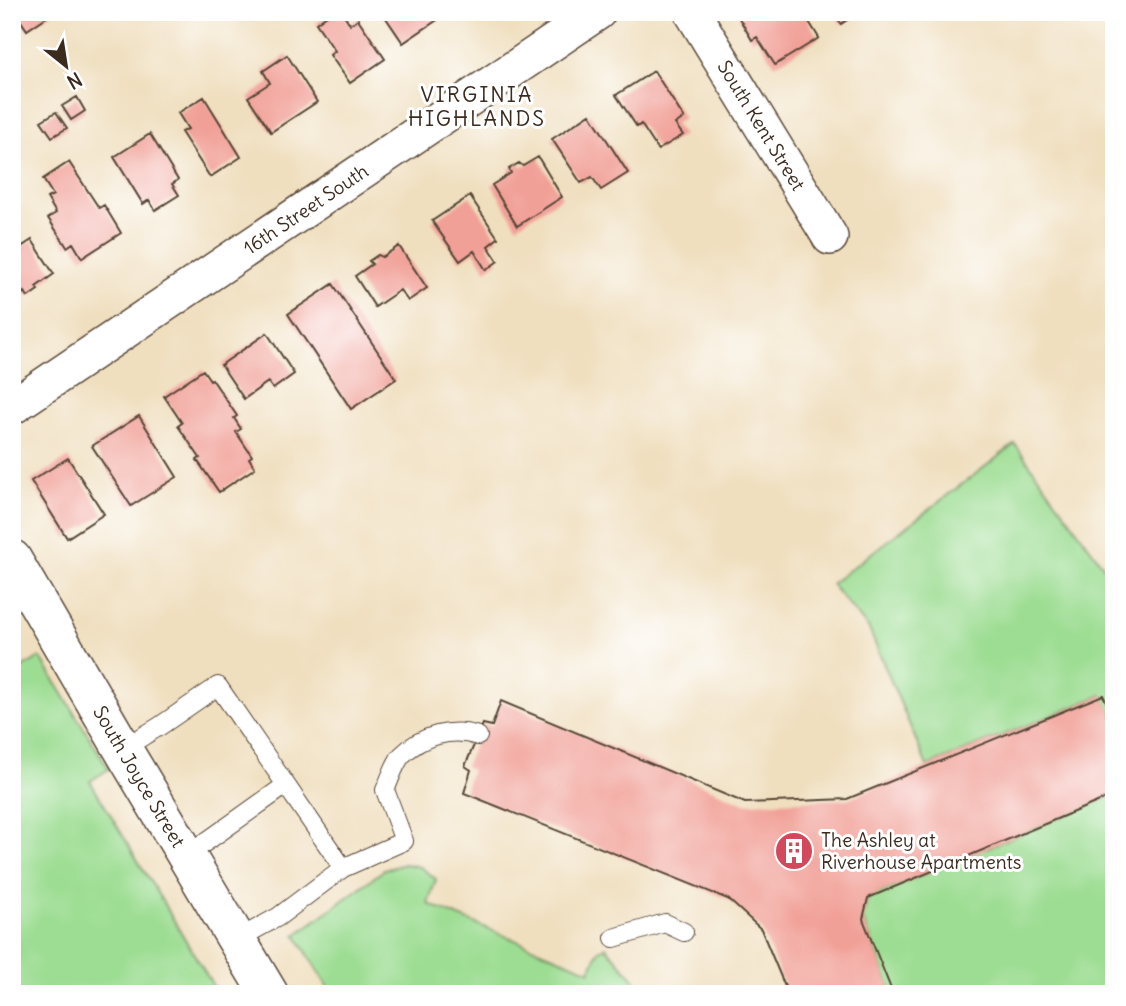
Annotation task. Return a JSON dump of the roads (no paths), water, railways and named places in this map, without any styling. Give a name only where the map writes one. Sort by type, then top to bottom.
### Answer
[{"type":"street","name":"16th Street South","points":[[12,407],[598,12]]},
{"type":"street","name":"South Kent Street","points":[[692,12],[830,237]]},
{"type":"street","name":"South Joyce Street","points":[[12,559],[269,994]]},
{"type":"lane","points":[[122,749],[218,686],[343,868]]},
{"type":"lane","points":[[236,940],[278,917],[343,868],[404,841],[385,790],[401,756],[430,736],[465,732],[478,736]]},
{"type":"lane","points":[[186,856],[286,785]]},
{"type":"lane","points":[[614,938],[665,923],[684,932]]},
{"type":"place","name":"The Ashley at Riverhouse Apartments","points":[[794,851]]},
{"type":"district","name":"VIRGINIA HIGHLANDS","points":[[477,107]]}]
